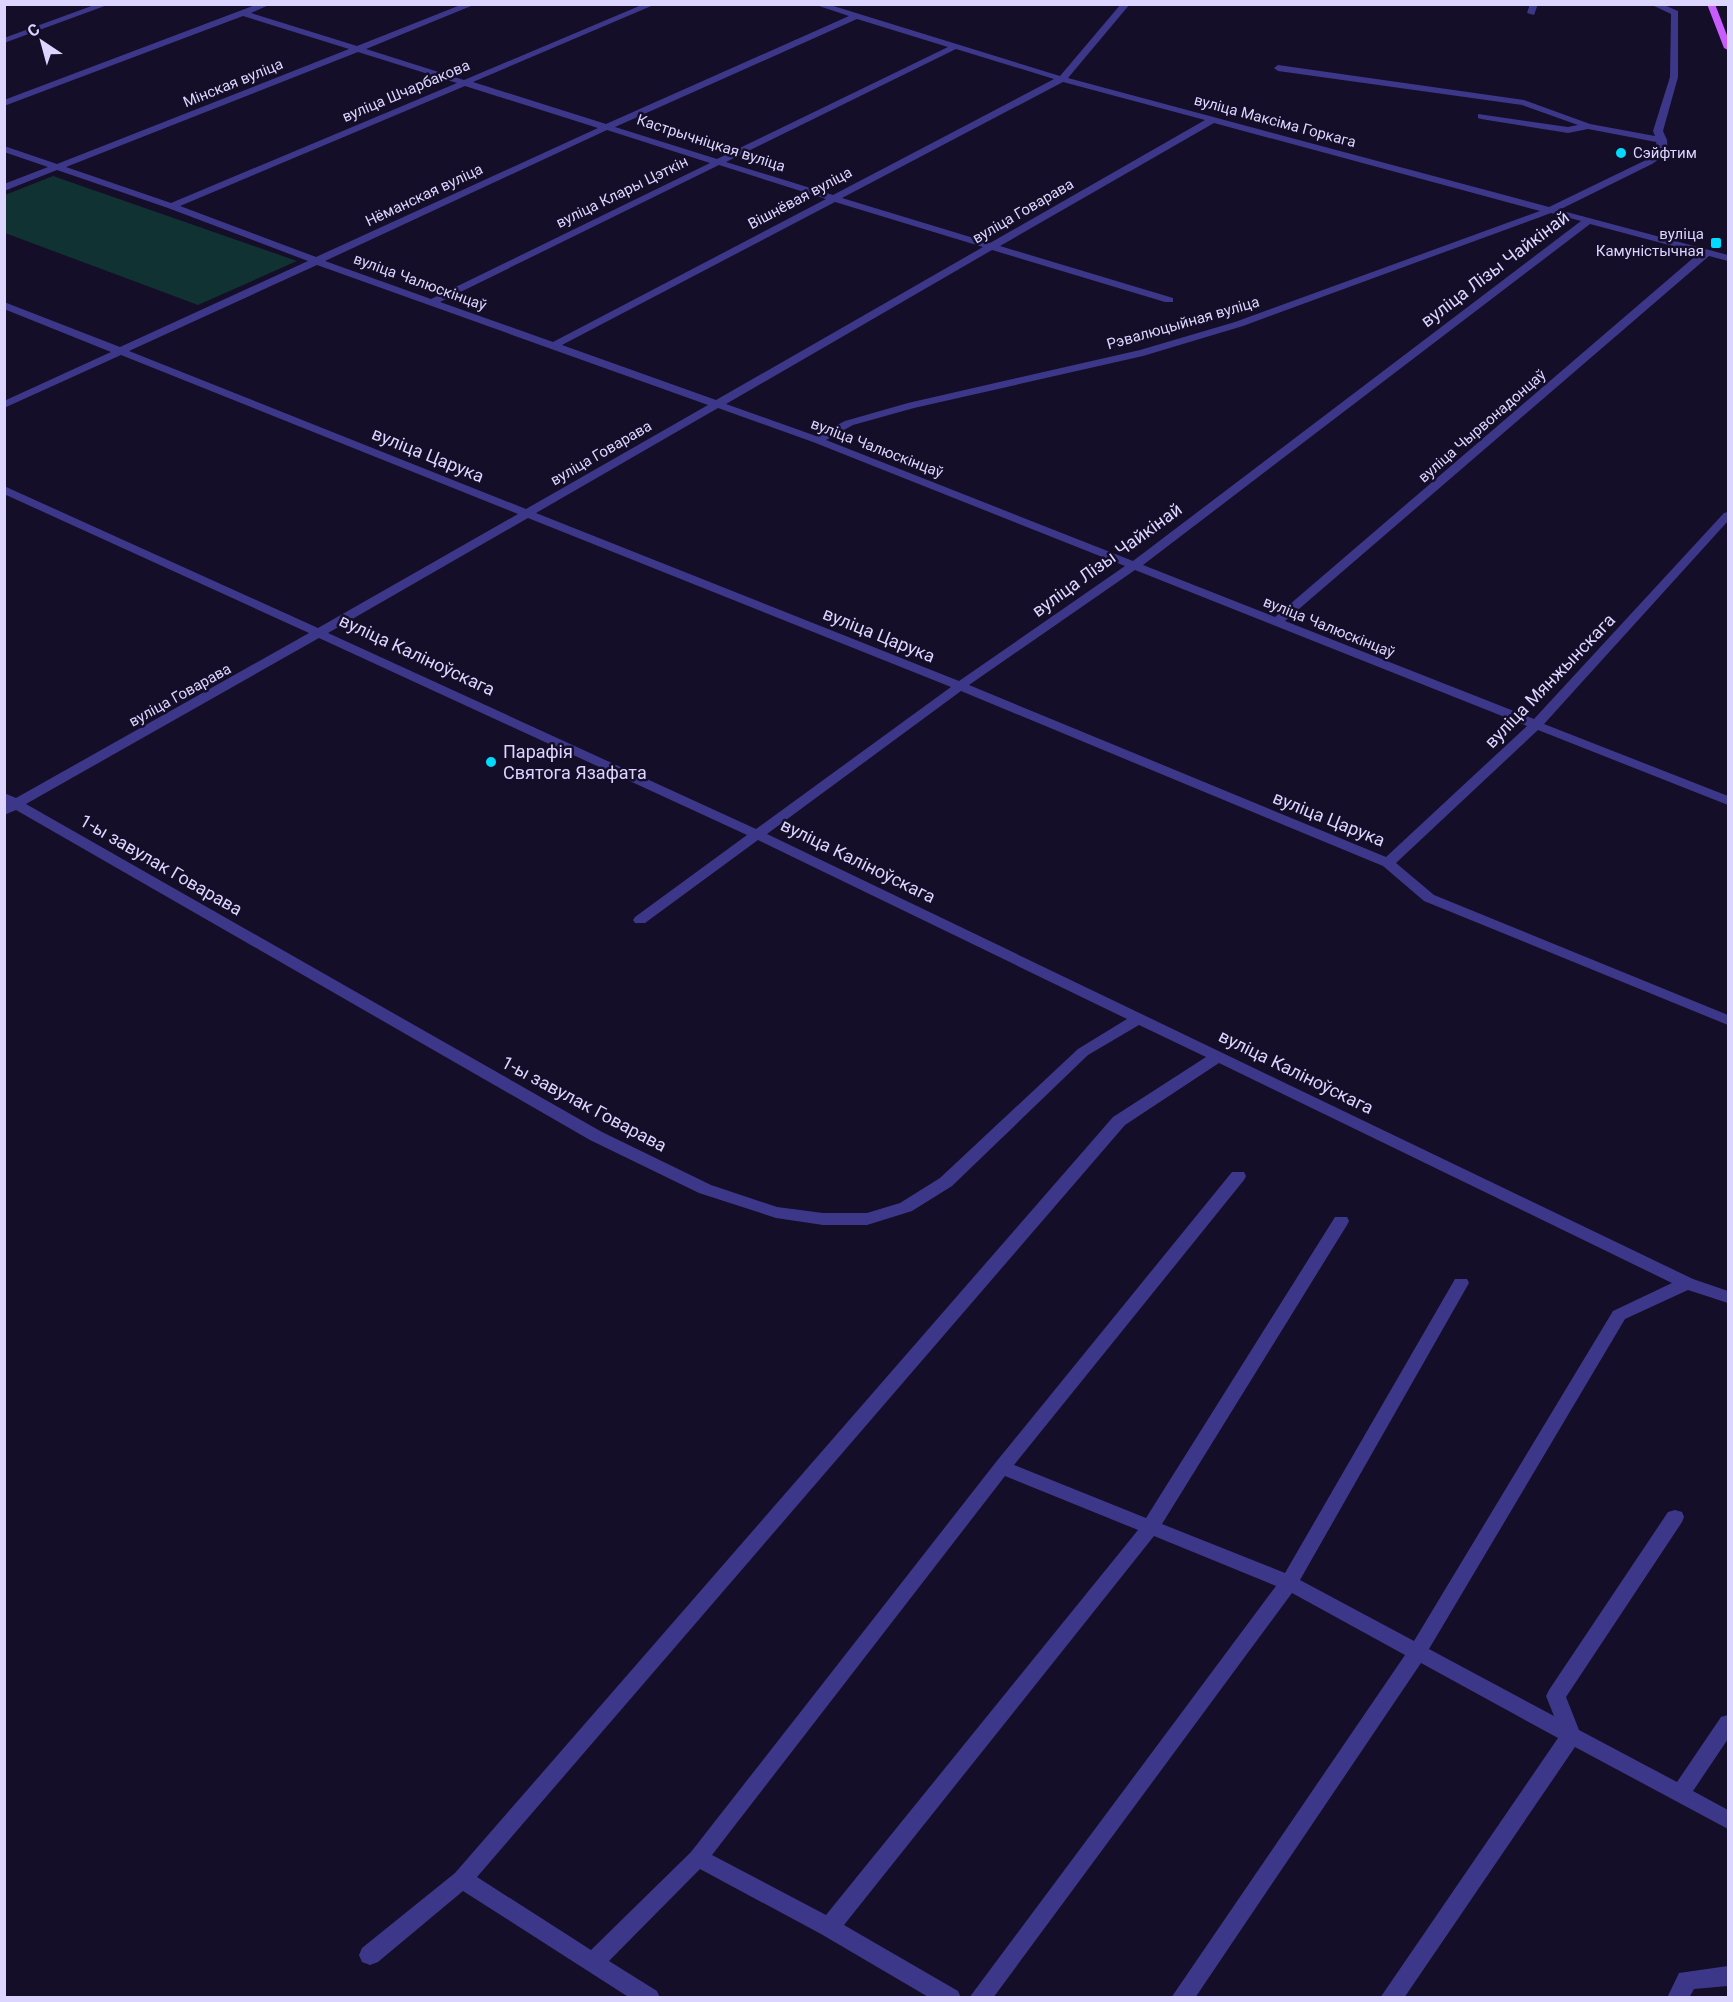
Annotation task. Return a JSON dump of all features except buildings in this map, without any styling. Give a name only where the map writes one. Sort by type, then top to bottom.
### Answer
[{"type":"main road","points":[[1711,4],[1728,48]]},
{"type":"street","points":[[4,41],[106,4]]},
{"type":"street","points":[[4,103],[267,4]]},
{"type":"street","name":"Мінская вуліца","points":[[4,188],[472,4]]},
{"type":"street","name":"вуліца Шчарбакова","points":[[171,206],[652,4]]},
{"type":"street","name":"вуліца Максіма Горкага","points":[[817,4],[1062,79],[1728,258]]},
{"type":"street","points":[[1062,79],[1126,4]]},
{"type":"street","points":[[1654,4],[1675,13],[1674,77],[1658,131],[1662,140]]},
{"type":"street","name":"Кастрычніцкая вуліца","points":[[243,13],[360,47],[832,198],[1169,300]]},
{"type":"street","name":"Нёманская вуліца","points":[[4,405],[609,126],[857,16]]},
{"type":"street","name":"вуліца Клары Цэткін","points":[[432,302],[954,47]]},
{"type":"street","points":[[1278,68],[1524,103],[1588,126],[1662,140]]},
{"type":"street","name":"Вішнёвая вуліца","points":[[553,346],[1062,79]]},
{"type":"street","points":[[1481,116],[1568,130],[1588,126]]},
{"type":"street","name":"вуліца Говарава","points":[[8,804],[323,633],[714,403],[1212,120]]},
{"type":"street","name":"Рэвалюцыйная вуліца","points":[[817,440],[849,423],[912,405],[1143,353],[1239,324],[1551,210],[1656,158],[1663,153],[1662,140]]},
{"type":"street","name":"вуліца Чалюскінцаў","points":[[4,150],[171,206],[316,261],[817,440],[1136,564],[1535,726],[1728,801]]},
{"type":"street","name":"вуліца Лізы Чайкінай","points":[[640,920],[960,686],[1136,564],[1589,220]]},
{"type":"street","name":"вуліца Чырвонадонцаў","points":[[1277,622],[1707,252]]},
{"type":"street","name":"вуліца Царука","points":[[4,305],[960,686],[1388,863],[1429,898],[1728,1020]]},
{"type":"street","name":"вуліца Каліноўскага","points":[[4,489],[323,633],[759,835],[1687,1283],[1728,1298]]},
{"type":"street","name":"вуліца Мянжынскага","points":[[1388,863],[1535,726],[1728,515]]},
{"type":"street","name":"1-ы завулак Говарава","points":[[8,804],[596,1136],[705,1189],[776,1212],[823,1220],[867,1219],[906,1207],[946,1182],[1083,1052],[1139,1018]]},
{"type":"street","points":[[370,1955],[462,1879],[1119,1121],[1219,1056]]},
{"type":"street","points":[[593,1962],[698,1858],[1002,1467],[1238,1176]]},
{"type":"street","points":[[829,1927],[1149,1528],[1341,1221]]},
{"type":"street","points":[[980,1998],[1289,1583],[1461,1283]]},
{"type":"street","points":[[1182,1998],[1417,1653],[1619,1316],[1687,1283]]},
{"type":"street","points":[[1002,1467],[1289,1583],[1728,1820]]},
{"type":"street","points":[[1570,1736],[1556,1696],[1675,1517]]},
{"type":"street","points":[[1680,1794],[1728,1723]]},
{"type":"street","points":[[1390,1998],[1570,1736]]},
{"type":"street","points":[[698,1858],[829,1927],[950,1998]]},
{"type":"street","points":[[462,1879],[649,1998]]},
{"type":"street","points":[[1678,1998],[1687,1980],[1728,1976]]},
{"type":"green space","points":[[53,176],[297,261],[198,305],[5,233],[5,195]]},
{"type":"place","name":"Сэйфтим","points":[[1621,153]]},
{"type":"place","name":"вуліца Камуністычная","points":[[1716,243]]},
{"type":"place","name":"Парафія Святога Язафата","points":[[491,762]]}]
